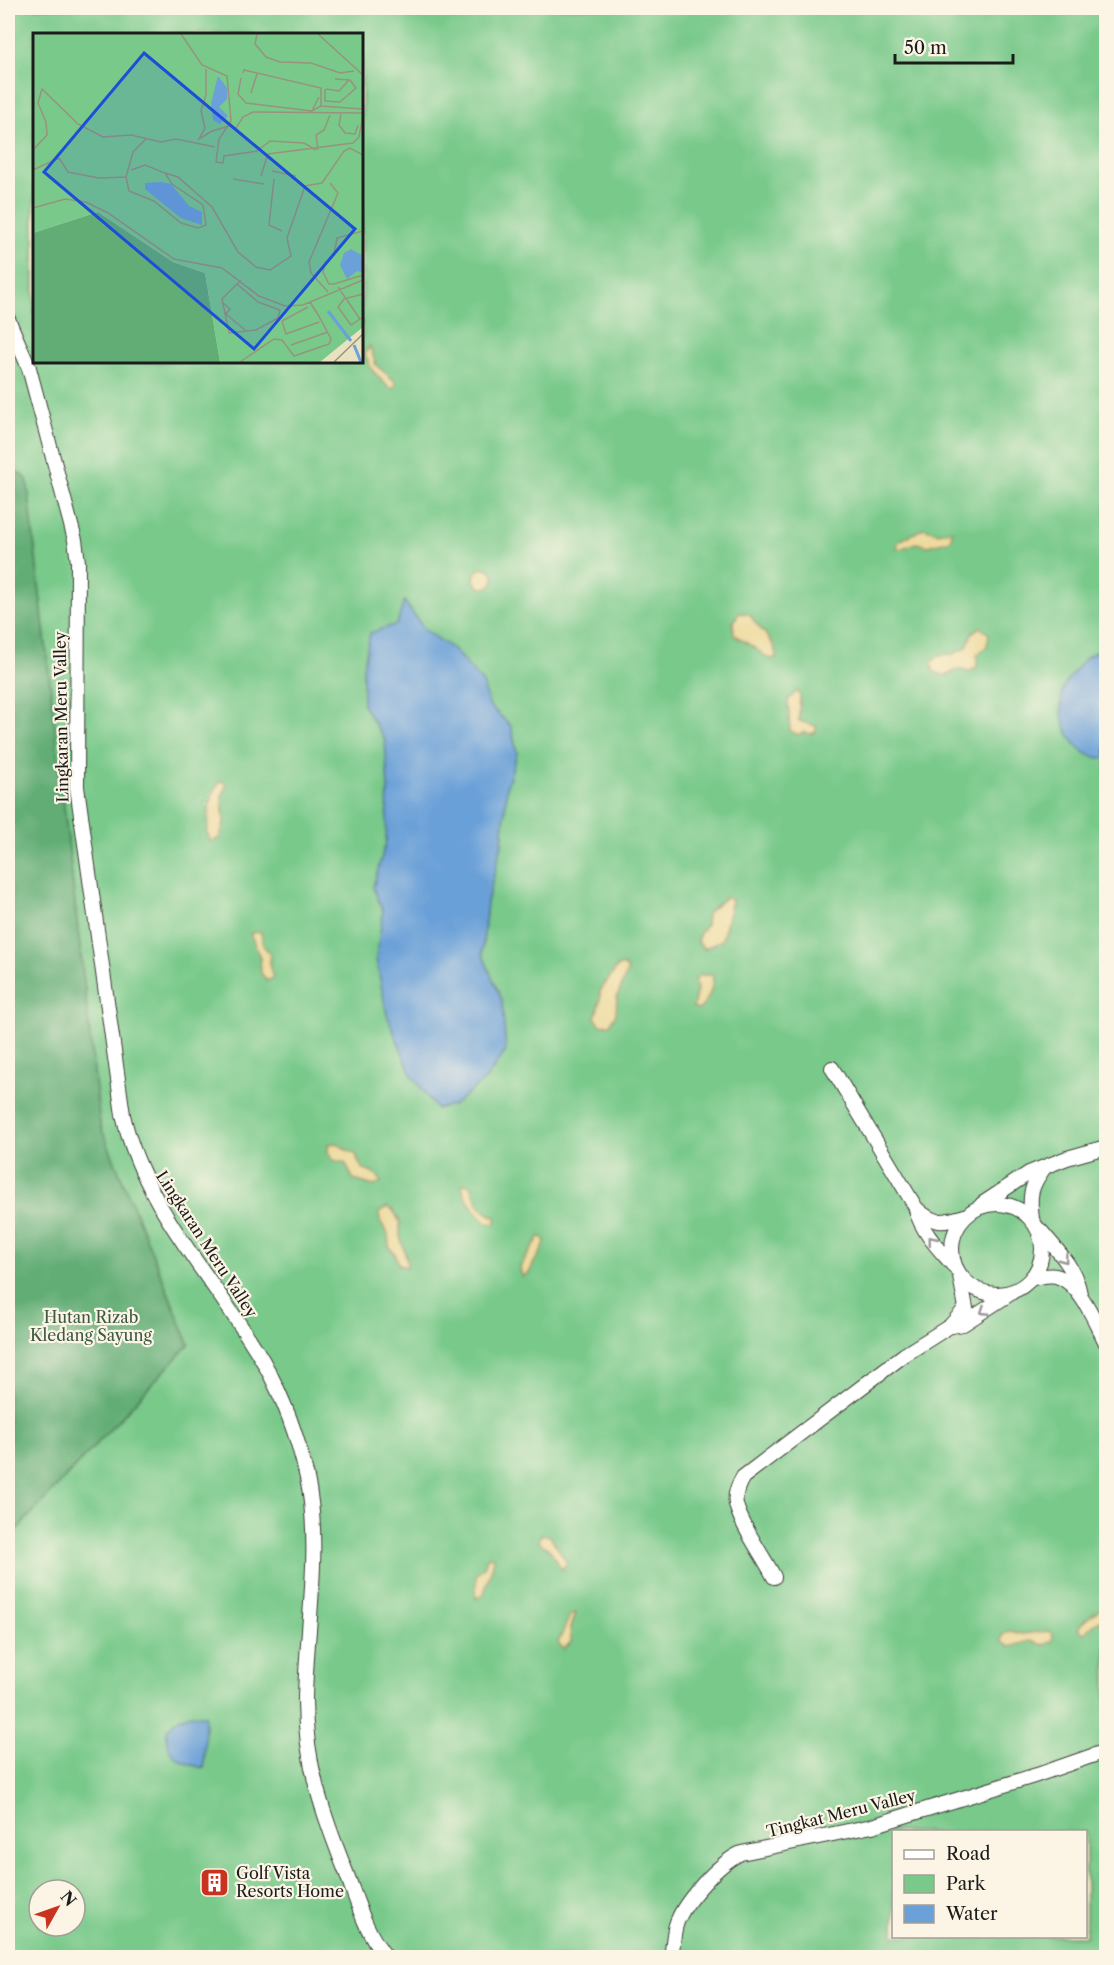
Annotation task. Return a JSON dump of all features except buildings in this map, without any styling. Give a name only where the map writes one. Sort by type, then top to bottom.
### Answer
[{"type":"street","name":"Lingkaran Meru Valley","points":[[8,319],[29,368],[75,540],[78,562],[77,787],[123,1115],[129,1141],[151,1191],[262,1361],[290,1417],[312,1504],[305,1700],[306,1727],[313,1773],[324,1818],[371,1935],[387,1958]]},
{"type":"street","points":[[832,1068],[916,1208],[924,1216],[938,1222],[945,1222],[987,1204],[1011,1205],[1022,1211],[1035,1224],[1067,1262],[1079,1284],[1081,1296]]},
{"type":"street","points":[[774,1577],[737,1508],[736,1493],[743,1477],[904,1355],[950,1326],[966,1308],[958,1272],[952,1258],[953,1235],[970,1212],[1029,1173],[1067,1158],[1107,1147]]},
{"type":"street","points":[[950,1326],[963,1324],[1033,1278],[1042,1254],[1042,1241],[1035,1224],[1029,1197],[1035,1181],[1044,1168]]},
{"type":"street","points":[[916,1208],[927,1234],[974,1288],[991,1294],[1015,1291]]},
{"type":"street","points":[[1033,1278],[1057,1276],[1072,1286],[1081,1296],[1107,1343]]},
{"type":"street","name":"Tingkat Meru Valley","points":[[671,1958],[676,1926],[681,1914],[713,1872],[732,1857],[741,1853],[872,1826],[1107,1751]]},
{"type":"green space","points":[[8,8],[1106,8],[1106,1957],[8,1957],[8,1539],[189,1344],[100,1125],[27,479],[8,466]]},
{"type":"green space","name":"Hutan Rizab Kledang Sayung","points":[[8,466],[27,479],[100,1125],[189,1344],[8,1539]]},
{"type":"sand","points":[[370,346],[376,365],[396,382],[395,388],[389,388],[371,369],[365,354]]},
{"type":"sand","points":[[924,528],[938,533],[952,530],[951,540],[928,546],[916,543],[896,549],[899,541]]},
{"type":"sand","points":[[484,568],[491,571],[494,578],[491,585],[484,588],[477,585],[474,578],[477,571]]},
{"type":"sand","points":[[739,613],[750,614],[773,645],[776,658],[769,659],[734,635],[733,623]]},
{"type":"sand","points":[[980,627],[989,634],[987,646],[977,655],[977,667],[969,672],[958,669],[946,676],[934,672],[931,663],[939,655],[953,654],[967,647],[972,633]]},
{"type":"sand","points":[[797,691],[800,696],[799,721],[816,726],[816,732],[810,734],[804,732],[798,735],[790,731],[788,700]]},
{"type":"sand","points":[[220,781],[227,783],[222,797],[224,823],[220,838],[211,842],[207,833],[208,815],[213,794]]},
{"type":"sand","points":[[726,897],[732,901],[722,940],[704,949],[697,941],[706,925],[707,913]]},
{"type":"sand","points":[[261,932],[263,945],[270,954],[273,978],[267,981],[261,973],[260,958],[250,933]]},
{"type":"sand","points":[[623,965],[628,970],[617,997],[616,1014],[610,1024],[601,1025],[595,1018],[600,991],[617,967]]},
{"type":"sand","points":[[700,975],[713,975],[710,994],[699,1010],[693,1008],[697,989],[695,979]]},
{"type":"sand","points":[[338,1143],[356,1154],[365,1170],[377,1175],[381,1182],[374,1186],[354,1180],[345,1163],[333,1160],[328,1152],[328,1144]]},
{"type":"sand","points":[[462,1184],[471,1185],[482,1209],[496,1217],[496,1224],[486,1223],[478,1214],[467,1200]]},
{"type":"sand","points":[[387,1207],[393,1210],[400,1222],[400,1236],[407,1267],[399,1265],[389,1246],[388,1234],[380,1221],[379,1213]]},
{"type":"sand","points":[[540,1236],[545,1240],[542,1250],[530,1272],[522,1277],[520,1267]]},
{"type":"sand","points":[[541,1534],[550,1536],[567,1562],[562,1570],[550,1550],[539,1542]]},
{"type":"sand","points":[[488,1556],[494,1557],[492,1567],[484,1594],[476,1599],[476,1574],[484,1567]]},
{"type":"sand","points":[[1102,1607],[1106,1607],[1106,1619],[1100,1620],[1084,1633],[1078,1629],[1085,1620]]},
{"type":"sand","points":[[576,1613],[571,1628],[571,1642],[564,1649],[558,1643],[570,1615]]},
{"type":"sand","points":[[1010,1631],[1023,1634],[1049,1631],[1053,1635],[1052,1641],[1044,1645],[1030,1641],[1010,1647],[1001,1641],[1004,1633]]},
{"type":"water","points":[[404,601],[424,629],[453,649],[483,683],[489,705],[511,726],[517,753],[507,786],[502,844],[487,902],[482,953],[502,1001],[506,1051],[486,1079],[454,1105],[436,1109],[411,1074],[387,1015],[376,959],[383,912],[373,887],[386,842],[388,787],[385,740],[363,705],[363,669],[370,633],[397,624]]},
{"type":"water","points":[[1106,646],[1106,758],[1094,757],[1076,745],[1064,724],[1061,700],[1064,685],[1077,668],[1088,656]]},
{"type":"water","points":[[192,1714],[205,1716],[204,1768],[181,1761],[172,1752],[167,1739],[167,1729],[179,1718]]},
{"type":"place","name":"Golf Vista Resorts Home","points":[[215,1882]]}]
